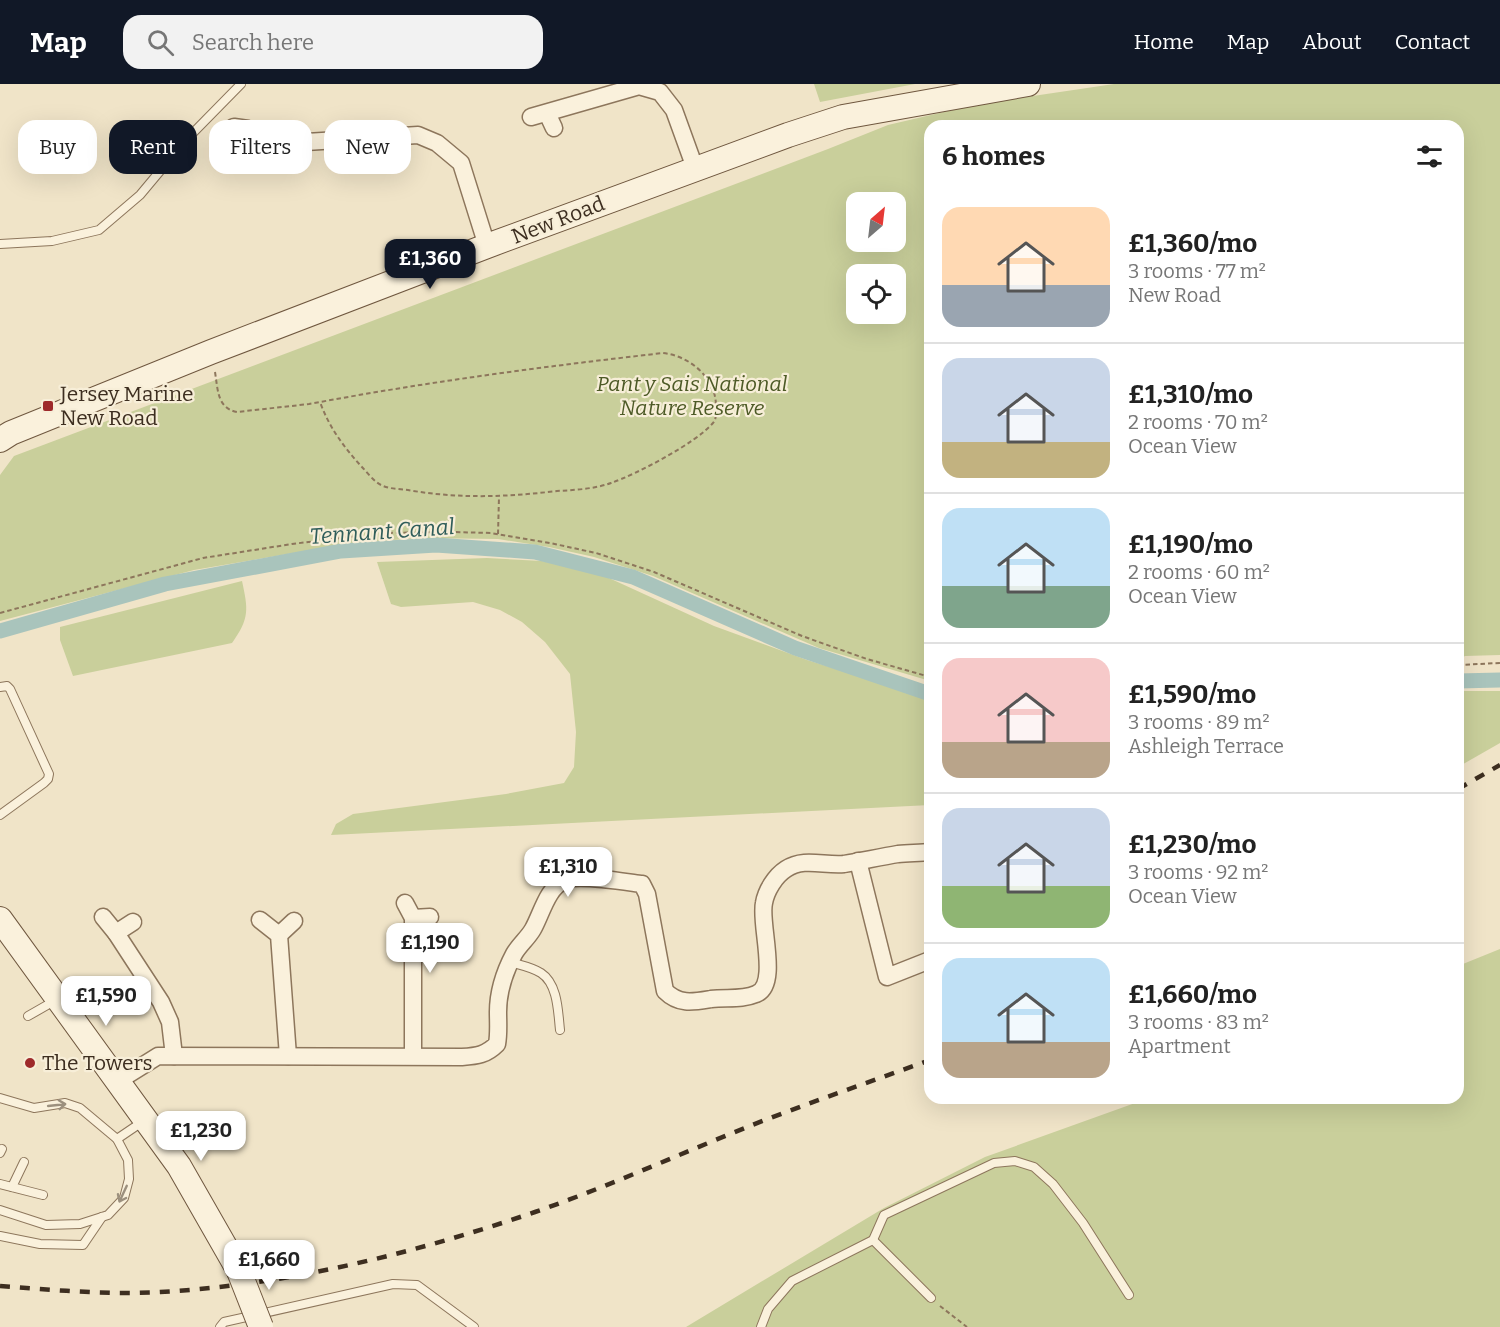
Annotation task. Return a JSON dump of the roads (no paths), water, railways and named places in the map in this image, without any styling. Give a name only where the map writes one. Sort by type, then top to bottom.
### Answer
[{"type":"main road","name":"New Road","points":[[0,440],[88,401],[211,352],[695,168],[843,117],[1028,84]]},
{"type":"main road","points":[[0,920],[179,1166],[239,1271],[261,1327]]},
{"type":"street","points":[[531,117],[551,120],[639,86],[660,92],[674,110],[695,168]]},
{"type":"street","points":[[312,141],[417,135],[437,143],[461,163],[486,246]]},
{"type":"street","points":[[118,1081],[158,1056],[462,1057],[480,1055],[490,1051],[497,1044],[498,1009],[503,982],[510,962],[533,930],[555,886],[564,880],[576,877],[611,882],[622,880],[642,884],[647,894],[664,991],[671,998],[690,1002],[758,994],[766,986],[768,974],[763,905],[775,879],[785,869],[810,862],[841,864],[899,854],[924,852]]},
{"type":"street","points":[[858,861],[888,977],[924,962]]},
{"type":"street","points":[[405,903],[413,918],[413,1056]]},
{"type":"street","points":[[103,917],[116,933],[160,1002],[170,1022],[174,1056]]},
{"type":"street","points":[[413,918],[430,917]]},
{"type":"street","points":[[260,920],[279,935],[288,1056]]},
{"type":"street","points":[[279,935],[294,921]]},
{"type":"street","points":[[116,933],[134,922]]},
{"type":"lane","points":[[0,244],[52,241],[99,230],[140,195],[186,140],[242,84]]},
{"type":"lane","points":[[0,687],[7,686],[10,689],[49,774],[44,783],[0,815]]},
{"type":"lane","points":[[510,962],[540,972],[546,977],[555,994],[560,1030]]},
{"type":"lane","points":[[28,1016],[59,999]]},
{"type":"lane","points":[[0,1098],[34,1108],[65,1103],[81,1108],[117,1139],[128,1160],[129,1179],[124,1198],[108,1215],[80,1224],[46,1225],[0,1210]]},
{"type":"lane","points":[[117,1139],[145,1120]]},
{"type":"lane","points":[[761,1327],[768,1309],[792,1281],[873,1240],[884,1215],[994,1163],[1015,1161],[1034,1167],[1053,1184],[1083,1223],[1129,1295]]},
{"type":"lane","points":[[12,1187],[24,1162]]},
{"type":"lane","points":[[0,1184],[43,1195]]},
{"type":"lane","points":[[0,1236],[40,1244],[83,1245],[102,1217]]},
{"type":"lane","points":[[873,1240],[931,1299]]},
{"type":"lane","points":[[220,1327],[224,1322],[393,1284],[417,1285],[474,1327]]},
{"type":"waterway","name":"Tennant Canal","points":[[0,631],[165,584],[341,551],[436,545],[535,552],[633,577],[795,648],[924,692]]},
{"type":"waterway","name":"Tennant Canal","points":[[1464,681],[1500,680]]},
{"type":"railway","points":[[1464,786],[1500,765]]},
{"type":"railway","points":[[0,1286],[80,1292],[160,1292],[256,1282],[350,1265],[444,1241],[564,1202],[765,1120],[924,1062]]},
{"type":"place","name":"Jersey Marine New Road","points":[[48,406]]},
{"type":"place","name":"The Towers","points":[[30,1063]]},
{"type":"park label","name":"Pant y Sais National Nature Reserve","points":[[692,396]]}]
